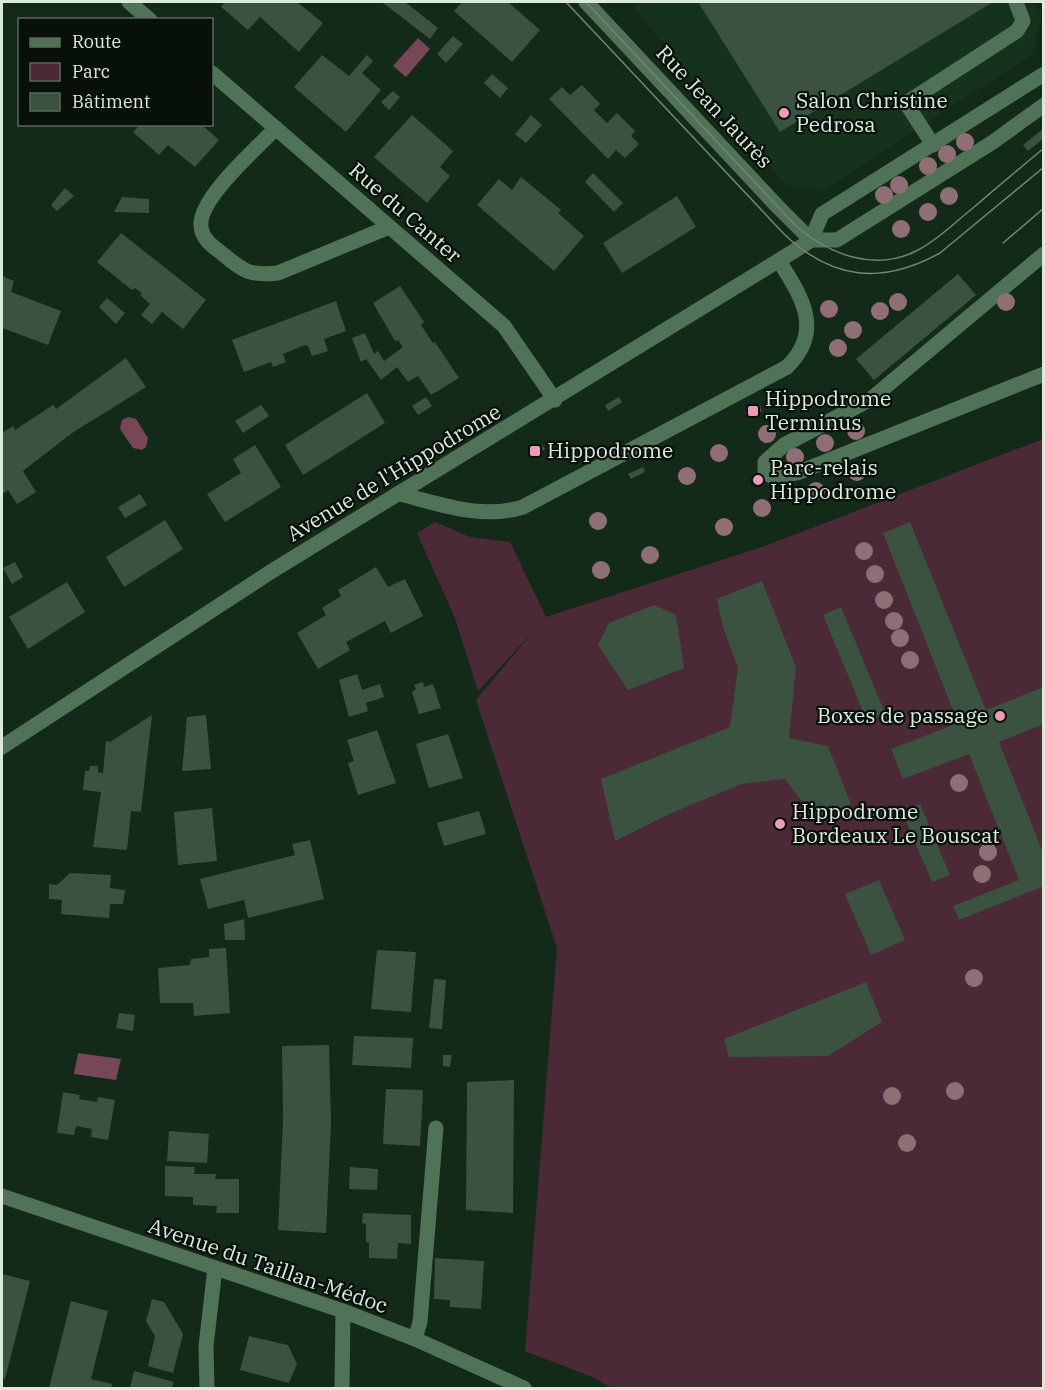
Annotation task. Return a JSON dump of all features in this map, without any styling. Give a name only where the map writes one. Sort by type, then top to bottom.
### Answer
[{"type":"street","points":[[129,2],[148,18]]},
{"type":"street","name":"Rue Jean Jaurès","points":[[586,2],[811,240]]},
{"type":"street","points":[[933,145],[906,103],[1017,31],[1023,21],[1016,2]]},
{"type":"street","name":"Rue du Canter","points":[[213,74],[504,326],[555,400]]},
{"type":"street","points":[[811,240],[822,214],[1044,74]]},
{"type":"street","points":[[1023,119],[1044,97]]},
{"type":"street","name":"Avenue de l'Hippodrome","points":[[2,747],[184,626],[555,400],[811,240],[837,240],[1044,105]]},
{"type":"street","points":[[276,128],[208,202],[201,227],[205,239],[243,271],[260,275],[278,273],[389,227]]},
{"type":"street","points":[[1044,254],[871,399],[784,445],[765,462],[765,470],[771,476],[797,473],[1044,374]]},
{"type":"street","points":[[400,494],[487,513],[502,513],[523,507],[786,367],[796,358],[802,345],[807,312],[800,294],[779,261]]},
{"type":"street","points":[[415,1339],[420,1322],[436,1128]]},
{"type":"street","name":"Avenue du Taillan-Médoc","points":[[2,1196],[343,1311],[415,1339],[520,1387]]},
{"type":"street","points":[[207,1389],[206,1346],[215,1268]]},
{"type":"street","points":[[342,1389],[343,1311]]},
{"type":"shaded area","points":[[642,2],[1033,2],[1041,13],[1034,53],[822,191],[787,185],[729,122],[633,7]]},
{"type":"shaded area","points":[[418,38],[430,49],[406,77],[393,66]]},
{"type":"shaded area","points":[[128,417],[136,419],[148,438],[146,447],[142,450],[133,448],[120,429],[122,420]]},
{"type":"shaded area","points":[[78,1053],[121,1059],[116,1080],[74,1074]]},
{"type":"green space","name":"Hippodrome Bordeaux Le Bouscat","points":[[1043,439],[1043,1388],[612,1388],[592,1377],[525,1351],[557,948],[476,700],[533,632],[478,691],[455,618],[417,533],[435,522],[470,537],[510,542],[546,617],[765,546]]},
{"type":"building","points":[[225,2],[297,2],[323,23],[299,52],[260,17],[248,30],[221,7]]},
{"type":"building","points":[[382,2],[405,2],[438,28],[430,39]]},
{"type":"building","points":[[462,2],[508,2],[540,30],[512,62],[454,11]]},
{"type":"building","points":[[698,2],[993,2],[780,132]]},
{"type":"building","points":[[453,36],[463,44],[446,63],[437,54]]},
{"type":"building","points":[[322,55],[349,76],[367,55],[373,61],[362,73],[381,90],[346,132],[294,87]]},
{"type":"building","points":[[492,74],[508,88],[500,98],[484,83]]},
{"type":"building","points":[[582,85],[600,104],[594,110],[607,123],[617,113],[635,131],[631,136],[639,144],[625,158],[616,150],[608,159],[549,99],[562,87],[570,95]]},
{"type":"building","points":[[393,91],[400,97],[389,110],[381,102]]},
{"type":"building","points":[[412,115],[453,151],[440,167],[450,176],[427,203],[374,157]]},
{"type":"building","points":[[531,115],[542,125],[526,143],[515,134]]},
{"type":"building","points":[[138,126],[203,126],[219,140],[195,167],[168,145],[159,155],[133,132]]},
{"type":"building","points":[[1044,128],[1044,138],[1028,151],[1023,145]]},
{"type":"building","points":[[593,173],[623,203],[614,212],[585,182]]},
{"type":"building","points":[[521,177],[561,210],[558,213],[584,236],[554,271],[477,205],[499,179],[512,190]]},
{"type":"building","points":[[65,188],[74,196],[57,211],[51,205]]},
{"type":"building","points":[[677,196],[696,227],[622,273],[603,243]]},
{"type":"building","points":[[122,197],[149,199],[149,213],[114,212]]},
{"type":"building","points":[[121,233],[206,300],[183,329],[162,312],[152,324],[141,315],[150,304],[140,295],[142,293],[135,288],[132,290],[97,262]]},
{"type":"building","points":[[958,274],[976,295],[874,380],[856,359]]},
{"type":"building","points":[[2,276],[14,281],[11,292],[61,311],[48,345],[2,328]]},
{"type":"building","points":[[400,286],[424,322],[421,325],[459,378],[431,395],[418,376],[408,382],[397,367],[381,380],[366,359],[361,362],[352,338],[365,333],[374,354],[378,351],[384,361],[403,347],[398,340],[395,341],[373,303]]},
{"type":"building","points":[[107,298],[125,313],[116,324],[99,307]]},
{"type":"building","points":[[336,301],[346,331],[324,339],[328,351],[312,356],[308,346],[305,345],[283,354],[286,362],[273,367],[271,362],[244,372],[232,340]]},
{"type":"building","points":[[126,358],[146,387],[72,433],[23,471],[36,492],[17,504],[8,490],[2,494],[2,433],[13,426],[15,430],[53,405],[56,409]]},
{"type":"building","points":[[367,393],[385,423],[303,475],[285,445]]},
{"type":"building","points":[[426,397],[432,406],[418,415],[412,406]]},
{"type":"building","points":[[619,397],[622,402],[608,411],[605,405]]},
{"type":"building","points":[[261,405],[269,416],[243,433],[235,421]]},
{"type":"building","points":[[760,405],[762,411],[748,418],[745,412]]},
{"type":"building","points":[[255,445],[281,487],[225,522],[207,494],[241,473],[233,459]]},
{"type":"building","points":[[542,445],[545,449],[531,458],[528,453]]},
{"type":"building","points":[[643,467],[645,472],[631,479],[628,474]]},
{"type":"building","points":[[140,494],[147,505],[125,518],[118,507]]},
{"type":"building","points":[[165,520],[183,549],[124,587],[106,557]]},
{"type":"building","name":"Boxes de passage","points":[[910,522],[986,710],[1044,687],[1044,724],[999,742],[1044,855],[1044,886],[959,920],[953,906],[1019,880],[969,754],[903,779],[891,749],[958,723],[883,533]]},
{"type":"building","points":[[15,562],[23,577],[12,584],[3,568]]},
{"type":"building","points":[[376,567],[388,587],[405,579],[423,616],[391,633],[385,621],[346,642],[350,650],[318,669],[297,633],[326,615],[322,608],[341,596],[338,590]]},
{"type":"building","points":[[762,581],[796,667],[789,738],[828,746],[851,804],[815,819],[785,779],[741,784],[667,815],[615,841],[601,779],[730,727],[738,667],[723,628],[717,599]]},
{"type":"building","points":[[67,582],[85,612],[28,649],[9,617]]},
{"type":"building","points":[[654,605],[676,615],[684,668],[628,690],[598,645],[609,623]]},
{"type":"building","points":[[841,607],[885,713],[867,721],[823,615]]},
{"type":"building","points":[[357,674],[362,690],[380,684],[384,697],[366,703],[368,711],[349,717],[339,680]]},
{"type":"building","points":[[423,682],[424,687],[433,684],[441,708],[419,714],[412,692],[416,689],[414,685]]},
{"type":"building","points":[[152,715],[141,812],[131,811],[127,850],[93,847],[101,792],[83,790],[85,771],[89,771],[90,766],[98,766],[98,772],[103,773],[106,741],[110,742]]},
{"type":"building","points":[[206,715],[211,769],[182,771],[187,717]]},
{"type":"building","points":[[377,730],[396,783],[358,795],[348,763],[354,761],[347,740]]},
{"type":"building","points":[[448,734],[463,778],[429,788],[416,744]]},
{"type":"building","points":[[920,804],[950,875],[932,882],[902,812]]},
{"type":"building","points":[[212,808],[217,861],[178,865],[174,812]]},
{"type":"building","points":[[479,811],[486,834],[444,846],[437,823]]},
{"type":"building","points":[[310,840],[324,899],[248,918],[244,900],[208,909],[200,879],[295,855],[292,844]]},
{"type":"building","points":[[70,873],[111,875],[110,888],[125,890],[123,904],[110,904],[109,918],[61,914],[62,900],[49,899],[49,884],[57,885]]},
{"type":"building","points":[[879,880],[905,940],[871,955],[845,894]]},
{"type":"building","points":[[244,919],[245,940],[225,940],[224,924]]},
{"type":"building","points":[[226,948],[230,1013],[194,1016],[193,1003],[160,1003],[158,968],[190,965],[191,959],[209,957],[209,949]]},
{"type":"building","points":[[377,950],[416,952],[411,1012],[371,1009]]},
{"type":"building","points":[[434,979],[446,980],[442,1029],[429,1028]]},
{"type":"building","points":[[866,982],[882,1022],[828,1056],[729,1057],[724,1039]]},
{"type":"building","points":[[119,1013],[135,1015],[133,1031],[116,1028]]},
{"type":"building","points":[[354,1036],[413,1038],[411,1068],[352,1065]]},
{"type":"building","points":[[329,1045],[331,1123],[326,1233],[278,1230],[283,1121],[282,1046]]},
{"type":"building","points":[[443,1055],[452,1055],[450,1067],[443,1066]]},
{"type":"building","points":[[514,1080],[513,1213],[466,1210],[467,1082]]},
{"type":"building","points":[[386,1089],[423,1090],[420,1146],[383,1144]]},
{"type":"building","points":[[63,1092],[80,1095],[79,1099],[97,1102],[98,1097],[115,1100],[108,1140],[91,1137],[92,1129],[76,1126],[74,1135],[57,1133]]},
{"type":"building","points":[[169,1131],[209,1134],[207,1163],[167,1161]]},
{"type":"building","points":[[165,1166],[195,1167],[194,1174],[216,1174],[215,1179],[239,1179],[239,1213],[216,1213],[217,1206],[193,1205],[193,1197],[165,1196]]},
{"type":"building","points":[[350,1167],[378,1169],[377,1190],[349,1189]]},
{"type":"building","points":[[363,1213],[411,1215],[411,1244],[398,1243],[397,1259],[369,1258],[366,1224],[362,1223]]},
{"type":"building","points":[[435,1258],[484,1261],[481,1309],[450,1307],[450,1300],[434,1299]]},
{"type":"building","points":[[2,1274],[30,1281],[5,1379],[2,1378]]},
{"type":"building","points":[[152,1299],[164,1302],[183,1334],[173,1373],[148,1366],[155,1336],[146,1321]]},
{"type":"building","points":[[71,1301],[108,1311],[91,1379],[112,1384],[111,1388],[49,1388]]},
{"type":"building","points":[[249,1336],[288,1345],[297,1364],[289,1383],[240,1370]]},
{"type":"building","points":[[134,1371],[174,1382],[172,1388],[130,1388]]},
{"type":"tram line","points":[[566,2],[784,234],[820,261],[839,269],[858,273],[898,270],[940,253],[1044,167]]},
{"type":"tram line","points":[[586,2],[795,225],[837,252],[869,260],[885,260],[902,257],[918,250],[946,230],[1044,148]]},
{"type":"tram line","points":[[1003,243],[1044,208]]},
{"type":"place","name":"Salon Christine Pedrosa","points":[[784,113]]},
{"type":"place","name":"Hippodrome Terminus","points":[[753,411]]},
{"type":"place","name":"Hippodrome","points":[[535,451]]},
{"type":"place","name":"Parc-relais Hippodrome","points":[[758,480]]},
{"type":"place","name":"Boxes de passage","points":[[1000,716]]},
{"type":"place","name":"Hippodrome Bordeaux Le Bouscat","points":[[780,824]]}]
